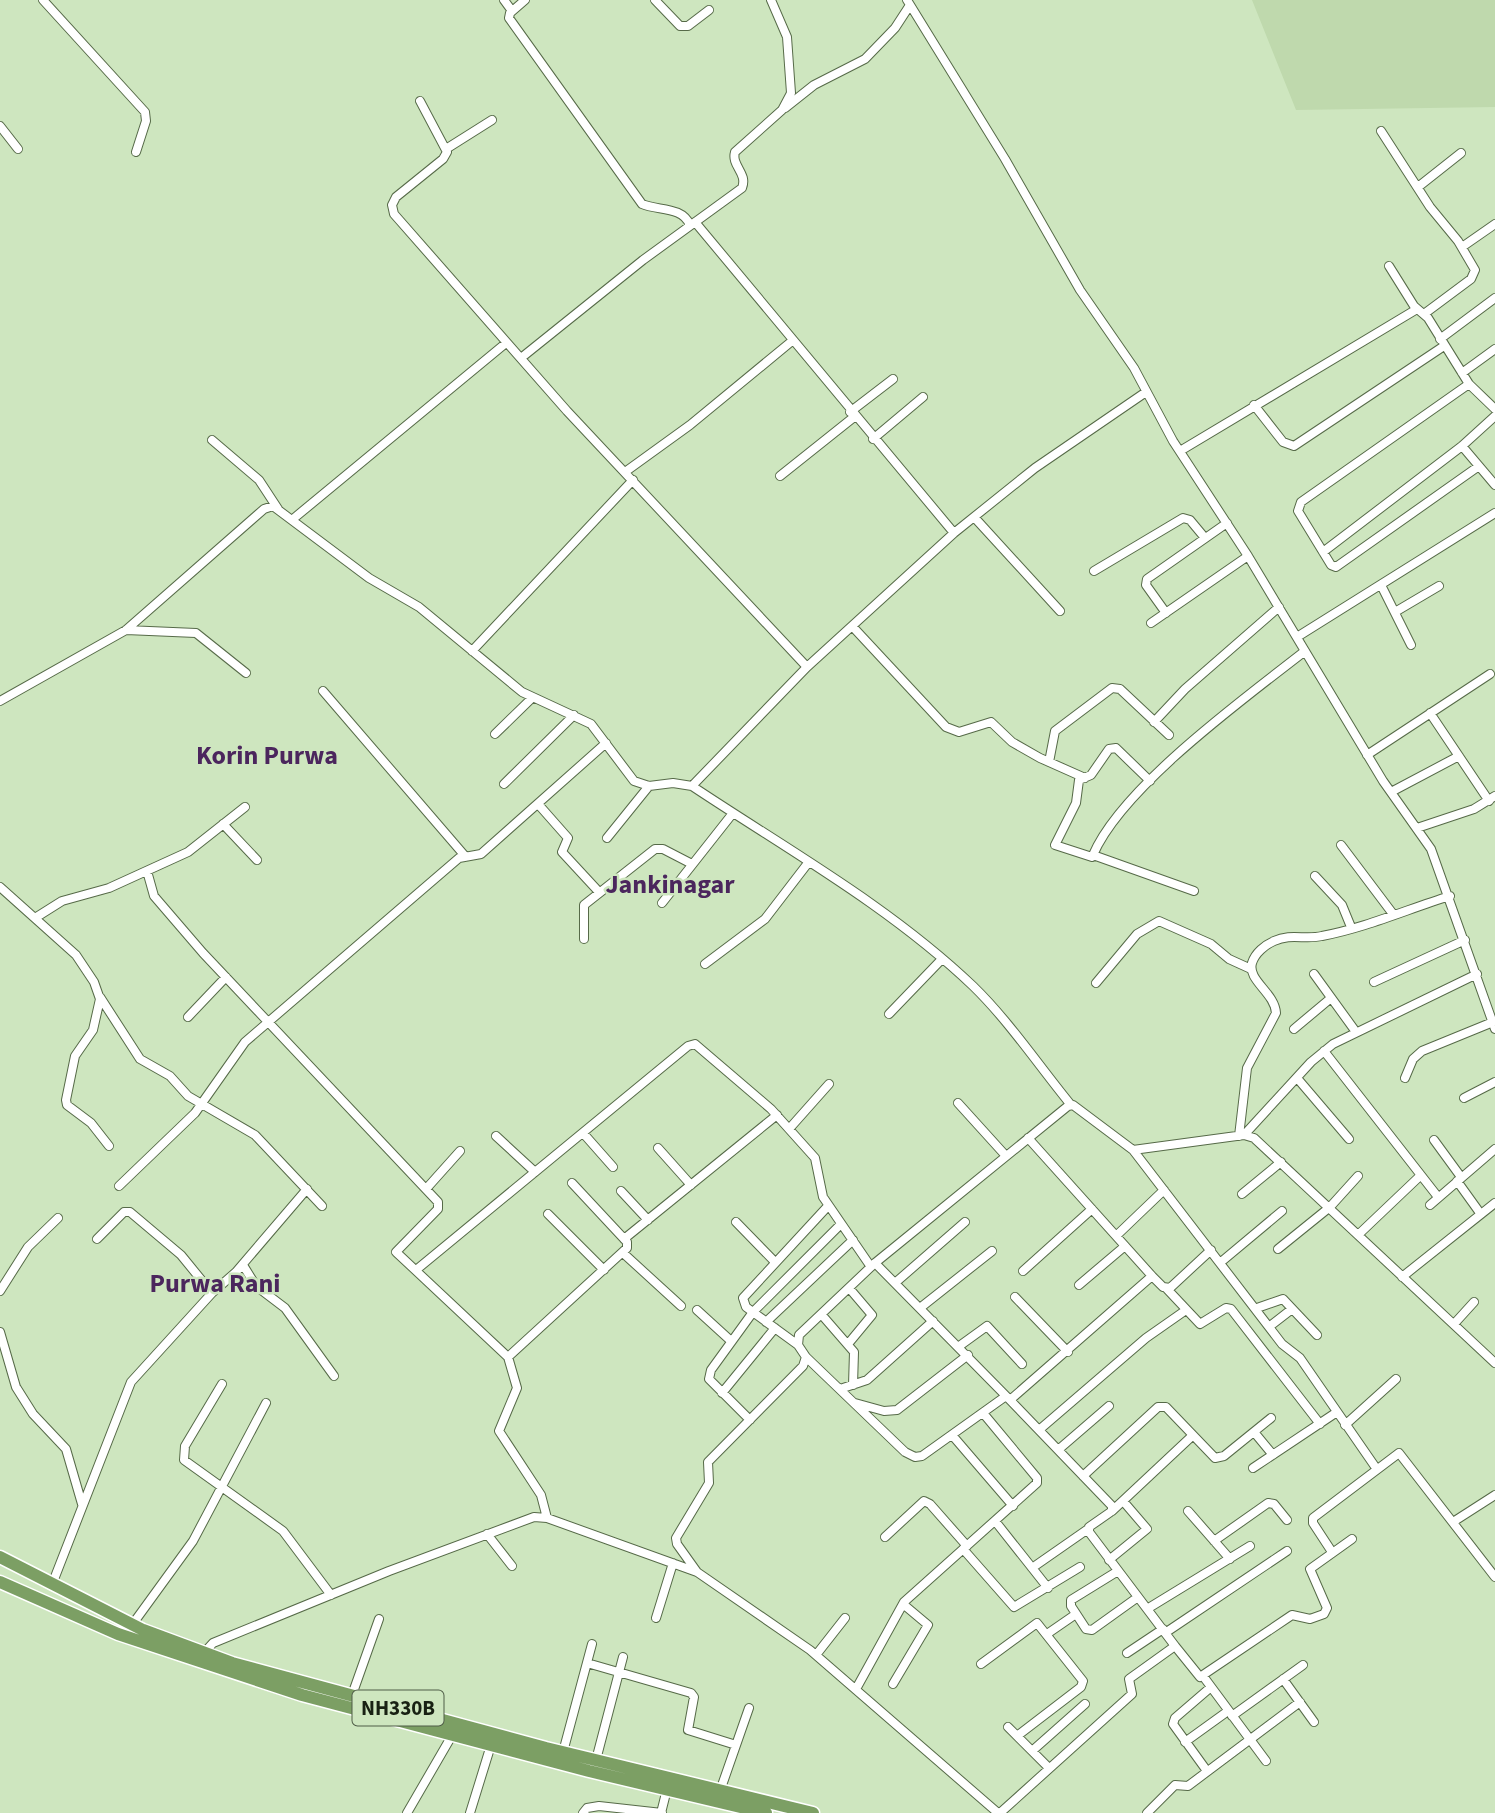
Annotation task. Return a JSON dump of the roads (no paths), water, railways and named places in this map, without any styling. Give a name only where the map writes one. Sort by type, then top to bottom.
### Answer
[{"type":"highway","name":"NH330B","points":[[0,1557],[53,1582],[97,1609],[201,1658],[302,1695],[596,1760],[766,1813]]},
{"type":"highway","name":"NH330B","points":[[0,1582],[118,1634],[201,1658],[352,1695],[456,1729],[491,1745],[668,1784],[720,1791],[813,1813]]},
{"type":"street","points":[[43,0],[145,112],[146,121],[136,152]]},
{"type":"street","points":[[504,0],[512,10]]},
{"type":"street","points":[[525,0],[512,10],[510,21],[640,202],[645,206],[682,215],[692,223],[954,533]]},
{"type":"street","points":[[654,0],[680,26],[688,26],[709,10]]},
{"type":"street","points":[[771,0],[787,37],[790,93],[782,110]]},
{"type":"street","points":[[521,358],[692,223],[742,188],[744,180],[734,158],[735,152],[814,85],[865,59],[895,28],[908,3]]},
{"type":"street","points":[[908,3],[1005,159],[1080,290],[1134,368],[1180,451],[1248,556],[1367,755],[1431,849],[1450,896],[1494,1026],[1422,1051],[1413,1059],[1405,1078]]},
{"type":"street","points":[[420,101],[446,149]]},
{"type":"street","points":[[492,120],[446,149],[443,159],[396,197],[392,209],[506,342],[807,667]]},
{"type":"street","points":[[0,126],[18,149]]},
{"type":"street","points":[[1180,451],[1254,405],[1420,311],[1474,276],[1475,270],[1462,247],[1430,207],[1381,131]]},
{"type":"street","points":[[1418,187],[1461,153]]},
{"type":"street","points":[[1462,247],[1495,224]]},
{"type":"street","points":[[1389,266],[1469,384],[1495,409]]},
{"type":"street","points":[[1254,405],[1283,442],[1294,446],[1442,342],[1495,298]]},
{"type":"street","points":[[625,472],[690,425],[792,341]]},
{"type":"street","points":[[293,519],[506,342]]},
{"type":"street","points":[[1462,373],[1495,349]]},
{"type":"street","points":[[780,475],[893,379]]},
{"type":"street","points":[[1469,384],[1301,502],[1298,511],[1331,565],[1336,567],[1479,466]]},
{"type":"street","points":[[692,786],[807,667],[954,533],[1040,464],[1146,392]]},
{"type":"street","points":[[873,439],[923,397]]},
{"type":"street","points":[[1323,552],[1462,446],[1495,416]]},
{"type":"street","points":[[212,440],[259,480],[278,509],[369,578],[419,607],[532,698],[591,724],[634,781],[649,786],[673,783],[692,786],[808,863],[847,884],[975,989],[1071,1105],[1133,1150],[1257,1308],[1282,1344],[1300,1358],[1376,1468]]},
{"type":"street","points":[[1462,446],[1494,481]]},
{"type":"street","points":[[472,651],[632,480]]},
{"type":"street","points":[[0,701],[126,630],[264,509],[278,509]]},
{"type":"street","points":[[1297,637],[1495,513]]},
{"type":"street","points":[[974,517],[1060,611]]},
{"type":"street","points":[[1094,571],[1183,518],[1190,520],[1205,538]]},
{"type":"street","points":[[1166,613],[1146,585],[1147,579],[1227,523]]},
{"type":"street","points":[[1151,623],[1248,556]]},
{"type":"street","points":[[1381,585],[1411,645]]},
{"type":"street","points":[[1395,612],[1439,586]]},
{"type":"street","points":[[1154,722],[1185,689],[1279,607]]},
{"type":"street","points":[[852,626],[946,727],[958,732],[991,722],[1012,742],[1085,778]]},
{"type":"street","points":[[126,630],[196,633],[246,673]]},
{"type":"street","points":[[1092,857],[1116,817],[1150,782],[1234,706],[1305,651]]},
{"type":"street","points":[[1367,755],[1490,674]]},
{"type":"street","points":[[1049,762],[1055,731],[1112,688],[1120,689],[1169,735]]},
{"type":"street","points":[[323,691],[465,856]]},
{"type":"street","points":[[495,734],[532,698]]},
{"type":"street","points":[[1417,828],[1492,798],[1430,713]]},
{"type":"street","points":[[504,784],[573,715]]},
{"type":"street","points":[[119,1186],[201,1105],[237,1051],[268,1021],[389,915],[465,856],[481,854],[606,743]]},
{"type":"street","points":[[1150,782],[1116,748],[1109,749],[1093,773],[1078,782],[1076,803],[1055,845],[1156,876],[1194,891]]},
{"type":"street","points":[[1391,792],[1459,756]]},
{"type":"street","points":[[607,838],[649,786]]},
{"type":"street","points":[[538,804],[568,838],[562,852],[599,892]]},
{"type":"street","points":[[35,919],[62,901],[109,888],[188,852],[245,807]]},
{"type":"street","points":[[662,903],[733,813]]},
{"type":"street","points":[[223,824],[257,860]]},
{"type":"street","points":[[1341,845],[1393,914]]},
{"type":"street","points":[[584,939],[584,905],[655,849],[663,849],[692,864]]},
{"type":"street","points":[[705,964],[765,919],[808,863]]},
{"type":"street","points":[[147,871],[154,897],[438,1202],[438,1208],[396,1252],[508,1357],[517,1388],[499,1431],[541,1495],[547,1518]]},
{"type":"street","points":[[1315,876],[1342,905],[1351,927]]},
{"type":"street","points":[[0,887],[75,955],[140,1059],[170,1076],[185,1094],[201,1105],[255,1135],[322,1206]]},
{"type":"street","points":[[1251,969],[1256,954],[1274,941],[1294,935],[1322,936],[1450,896]]},
{"type":"street","points":[[1096,983],[1138,934],[1159,921],[1211,944],[1228,959],[1251,969],[1276,1003],[1276,1013],[1247,1068],[1241,1136]]},
{"type":"street","points":[[1374,982],[1465,940]]},
{"type":"street","points":[[889,1014],[941,960]]},
{"type":"street","points":[[1314,974],[1356,1032]]},
{"type":"street","points":[[1241,1136],[1324,1051],[1356,1032],[1477,974]]},
{"type":"street","points":[[188,1017],[226,977]]},
{"type":"street","points":[[99,995],[100,1006],[93,1030],[75,1056],[66,1100],[67,1105],[91,1123],[109,1146]]},
{"type":"street","points":[[1294,1029],[1331,998]]},
{"type":"street","points":[[416,1270],[688,1046],[695,1044],[777,1115],[818,1163],[821,1189],[828,1206],[873,1265],[968,1355],[1112,1506],[1112,1511]]},
{"type":"street","points":[[1324,1051],[1438,1198]]},
{"type":"street","points":[[1297,1078],[1349,1139]]},
{"type":"street","points":[[1464,1098],[1495,1082]]},
{"type":"street","points":[[789,1129],[829,1084]]},
{"type":"street","points":[[958,1103],[1006,1156]]},
{"type":"street","points":[[798,1345],[799,1335],[873,1265],[1071,1105]]},
{"type":"street","points":[[624,1239],[777,1115]]},
{"type":"street","points":[[583,1133],[613,1167]]},
{"type":"street","points":[[496,1136],[535,1172]]},
{"type":"street","points":[[1133,1150],[1241,1136],[1254,1138],[1495,1363]]},
{"type":"street","points":[[1028,1138],[1186,1310],[1203,1324],[1226,1308],[1231,1309],[1320,1424]]},
{"type":"street","points":[[1434,1140],[1480,1213]]},
{"type":"street","points":[[659,1148],[691,1185]]},
{"type":"street","points":[[1430,1205],[1495,1149]]},
{"type":"street","points":[[426,1189],[460,1152]]},
{"type":"street","points":[[1242,1194],[1281,1162]]},
{"type":"street","points":[[1278,1249],[1330,1207],[1358,1175]]},
{"type":"street","points":[[1359,1234],[1420,1176]]},
{"type":"street","points":[[508,1357],[623,1253],[628,1245],[572,1183]]},
{"type":"street","points":[[53,1582],[131,1382],[212,1293],[243,1265],[307,1189]]},
{"type":"street","points":[[1116,1236],[1164,1190]]},
{"type":"street","points":[[621,1191],[648,1220]]},
{"type":"street","points":[[1402,1277],[1495,1203]]},
{"type":"street","points":[[828,1206],[743,1298],[752,1311],[798,1345],[806,1357],[840,1390],[905,1452],[915,1457],[1008,1398],[1068,1352],[1152,1276]]},
{"type":"street","points":[[1023,1270],[1092,1209]]},
{"type":"street","points":[[1221,1262],[1282,1211]]},
{"type":"street","points":[[97,1239],[124,1212],[130,1212],[181,1255],[212,1293]]},
{"type":"street","points":[[548,1214],[604,1270]]},
{"type":"street","points":[[0,1291],[21,1255],[58,1218]]},
{"type":"street","points":[[736,1222],[775,1262]]},
{"type":"street","points":[[895,1283],[965,1222]]},
{"type":"street","points":[[750,1420],[709,1379],[709,1373],[752,1311],[841,1224]]},
{"type":"street","points":[[766,1322],[853,1240]]},
{"type":"street","points":[[1079,1284],[1125,1246]]},
{"type":"street","points":[[1167,1289],[1211,1250]]},
{"type":"street","points":[[920,1308],[992,1251]]},
{"type":"street","points":[[623,1253],[681,1306]]},
{"type":"street","points":[[243,1265],[256,1286],[285,1308],[334,1376]]},
{"type":"street","points":[[848,1344],[872,1315],[849,1288]]},
{"type":"street","points":[[1014,1297],[1068,1352]]},
{"type":"street","points":[[1257,1308],[1281,1298],[1317,1335]]},
{"type":"street","points":[[1454,1324],[1474,1303]]},
{"type":"street","points":[[1270,1326],[1293,1309]]},
{"type":"street","points":[[697,1310],[731,1341]]},
{"type":"street","points":[[1039,1430],[1146,1338],[1186,1310]]},
{"type":"street","points":[[821,1314],[848,1344],[854,1355],[853,1385]]},
{"type":"street","points":[[840,1390],[867,1380],[933,1321]]},
{"type":"street","points":[[958,1347],[987,1326],[1022,1364]]},
{"type":"street","points":[[722,1393],[775,1328]]},
{"type":"street","points":[[0,1332],[16,1387],[33,1414],[66,1449],[82,1504]]},
{"type":"street","points":[[853,1402],[884,1411],[897,1410],[968,1355]]},
{"type":"street","points":[[697,1572],[677,1544],[676,1538],[709,1483],[708,1462],[803,1366],[806,1357]]},
{"type":"street","points":[[1345,1425],[1396,1379]]},
{"type":"street","points":[[222,1384],[182,1455],[186,1463],[283,1531],[331,1595]]},
{"type":"street","points":[[132,1625],[193,1541],[266,1402]]},
{"type":"street","points":[[1058,1450],[1109,1406]]},
{"type":"street","points":[[1083,1476],[1158,1407],[1166,1407],[1191,1437],[1212,1456],[1220,1458],[1271,1418]]},
{"type":"street","points":[[1253,1468],[1337,1412]]},
{"type":"street","points":[[856,1689],[903,1604],[1038,1481],[984,1413]]},
{"type":"street","points":[[1254,1432],[1273,1455]]},
{"type":"street","points":[[952,1435],[1013,1506]]},
{"type":"street","points":[[1032,1568],[1112,1511],[1191,1437]]},
{"type":"street","points":[[1332,1552],[1313,1518],[1397,1453],[1402,1454],[1495,1577]]},
{"type":"street","points":[[1453,1522],[1492,1497],[1495,1507]]},
{"type":"street","points":[[884,1536],[924,1501],[930,1504],[1014,1607],[1080,1567]]},
{"type":"street","points":[[1110,1560],[1147,1529],[1123,1501]]},
{"type":"street","points":[[1214,1541],[1268,1503],[1274,1504],[1287,1520]]},
{"type":"street","points":[[1188,1511],[1230,1559]]},
{"type":"street","points":[[201,1658],[205,1648],[224,1638],[487,1534],[534,1517],[547,1518],[697,1572],[816,1655],[999,1813],[1132,1693],[1129,1679],[1175,1646]]},
{"type":"street","points":[[995,1521],[1048,1588]]},
{"type":"street","points":[[1088,1529],[1197,1675],[1203,1676],[1292,1615],[1310,1619],[1324,1614],[1327,1608],[1310,1569],[1352,1539]]},
{"type":"street","points":[[487,1534],[512,1566]]},
{"type":"street","points":[[1147,1609],[1250,1546]]},
{"type":"street","points":[[1127,1653],[1287,1551]]},
{"type":"street","points":[[656,1618],[673,1563]]},
{"type":"street","points":[[1118,1571],[1073,1597],[1070,1603],[1086,1629],[1092,1630],[1138,1597]]},
{"type":"street","points":[[893,1684],[928,1625],[903,1604]]},
{"type":"street","points":[[1047,1634],[1076,1614]]},
{"type":"street","points":[[816,1655],[845,1618]]},
{"type":"street","points":[[352,1695],[379,1619]]},
{"type":"street","points":[[981,1664],[1034,1623],[1047,1634],[1083,1684],[1017,1736]]},
{"type":"street","points":[[563,1752],[592,1644]]},
{"type":"street","points":[[596,1760],[623,1657]]},
{"type":"street","points":[[587,1664],[691,1693],[694,1697],[688,1730],[736,1745]]},
{"type":"street","points":[[1185,1742],[1303,1665]]},
{"type":"street","points":[[1203,1676],[1266,1761]]},
{"type":"street","points":[[1283,1679],[1314,1722]]},
{"type":"street","points":[[1207,1771],[1173,1721],[1211,1688]]},
{"type":"street","points":[[1147,1813],[1175,1785],[1188,1786],[1300,1702]]},
{"type":"street","points":[[1032,1751],[1086,1704]]},
{"type":"street","points":[[720,1791],[749,1709]]},
{"type":"street","points":[[1008,1727],[1049,1768]]},
{"type":"street","points":[[407,1813],[456,1729]]},
{"type":"street","points":[[471,1813],[491,1745]]},
{"type":"street","points":[[583,1813],[587,1808],[600,1806],[662,1813],[668,1784]]},
{"type":"district","name":"Korin Purwa","points":[[267,755]]},
{"type":"district","name":"Jankinagar","points":[[670,884]]},
{"type":"district","name":"Purwa Rani","points":[[215,1283]]}]
